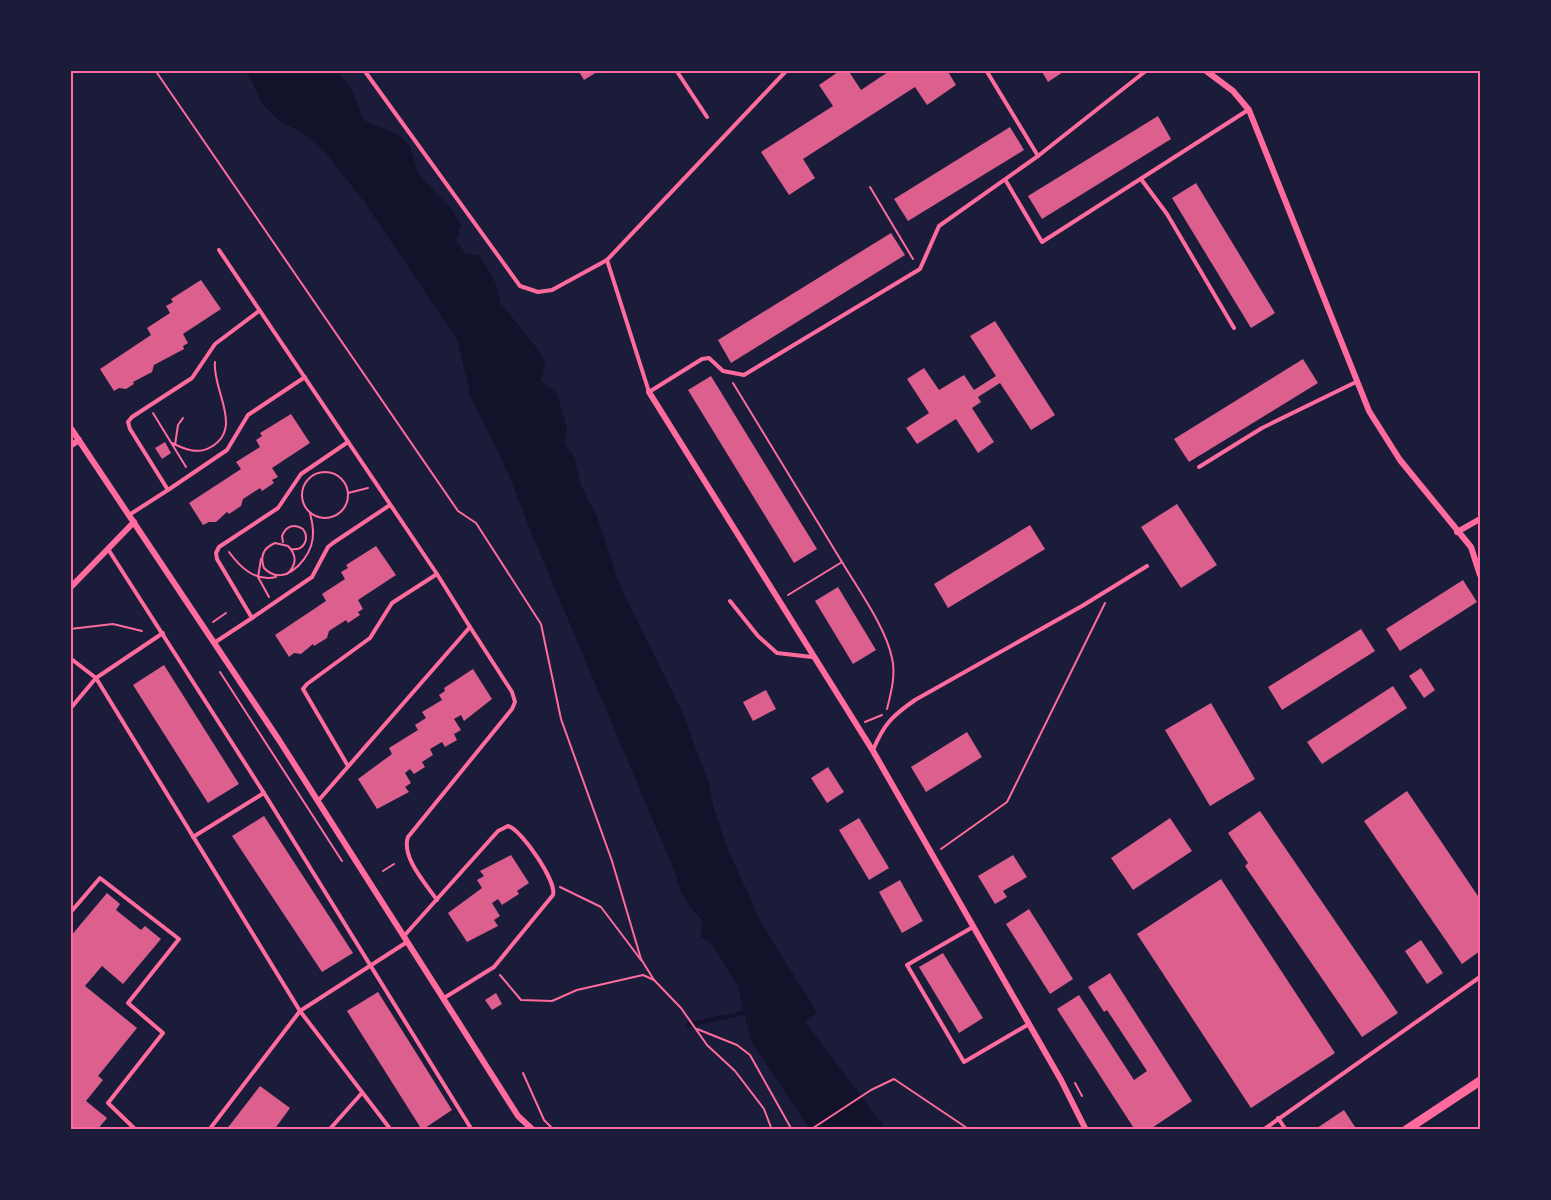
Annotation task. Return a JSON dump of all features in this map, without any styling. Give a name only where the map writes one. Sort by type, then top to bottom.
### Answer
[{"type":"street","points":[[1205,70],[1233,91],[1249,110],[1369,411],[1400,460],[1471,547],[1480,575]]},
{"type":"street","points":[[649,392],[812,657],[873,751],[1029,1024],[1086,1130]]},
{"type":"street","points":[[70,427],[318,801],[518,1116],[533,1130]]},
{"type":"street","points":[[70,446],[79,441]]},
{"type":"street","points":[[1457,532],[1480,519]]},
{"type":"street","points":[[70,588],[134,522]]},
{"type":"street","points":[[1406,1130],[1480,1081]]},
{"type":"lane","points":[[364,70],[520,286],[538,292],[552,290],[607,260],[787,70]]},
{"type":"lane","points":[[676,70],[707,117]]},
{"type":"lane","points":[[986,70],[1038,156]]},
{"type":"lane","points":[[607,260],[649,392],[702,359],[709,358],[727,372],[744,375],[920,269],[939,226],[1006,181],[1148,70]]},
{"type":"lane","points":[[1006,181],[1042,242],[1249,110]]},
{"type":"lane","points":[[1141,179],[1167,214],[1234,328]]},
{"type":"lane","points":[[219,250],[437,574],[512,692],[515,702],[512,709],[408,837],[405,844],[408,855],[437,900]]},
{"type":"lane","points":[[168,490],[130,429],[128,422],[148,406],[192,378],[215,344],[260,310]]},
{"type":"lane","points":[[129,515],[227,450],[243,419],[305,377]]},
{"type":"lane","points":[[1199,467],[1262,428],[1356,382]]},
{"type":"lane","points":[[252,618],[217,559],[216,553],[223,544],[278,508],[301,474],[348,442]]},
{"type":"lane","points":[[214,643],[312,577],[328,547],[390,505]]},
{"type":"lane","points":[[108,549],[264,794],[472,1130]]},
{"type":"lane","points":[[873,751],[881,731],[892,716],[908,705],[1147,566]]},
{"type":"lane","points":[[348,766],[303,689],[370,638],[392,603],[437,574]]},
{"type":"lane","points":[[730,601],[758,636],[777,652],[812,657]]},
{"type":"lane","points":[[318,801],[470,627]]},
{"type":"lane","points":[[70,709],[96,678],[163,633]]},
{"type":"lane","points":[[70,658],[96,678],[300,1011],[361,1094],[391,1130]]},
{"type":"lane","points":[[192,837],[264,794]]},
{"type":"lane","points":[[209,1130],[300,1011],[406,939],[498,831],[508,826],[520,832],[553,884],[553,895],[494,967],[444,998]]},
{"type":"lane","points":[[70,913],[100,878],[179,939],[128,1003],[163,1032],[108,1103],[136,1130]]},
{"type":"lane","points":[[973,927],[907,965],[964,1062],[1029,1024]]},
{"type":"lane","points":[[1263,1130],[1480,977]]},
{"type":"lane","points":[[329,1130],[361,1094]]},
{"type":"lane","points":[[1278,1118],[1286,1130]]},
{"type":"path","points":[[155,70],[458,511],[476,523],[541,624],[561,719],[612,861],[641,959],[654,980]]},
{"type":"path","points":[[870,187],[920,269]]},
{"type":"path","points":[[173,444],[187,450],[200,451],[209,449],[224,436],[227,416],[214,370],[216,357]]},
{"type":"path","points":[[727,372],[842,562],[885,638],[892,658],[893,684],[886,712],[864,722],[856,718]]},
{"type":"path","points":[[148,406],[191,474]]},
{"type":"path","points":[[173,444],[178,425],[183,418]]},
{"type":"path","points":[[223,544],[244,569],[258,577],[270,579],[287,574],[302,562],[311,546],[314,529],[310,513],[305,507],[303,486],[313,475],[327,471],[334,473],[345,483],[348,493],[347,504],[338,515],[324,519],[310,513]]},
{"type":"path","points":[[348,493],[368,488]]},
{"type":"path","points":[[287,574],[295,563],[291,549],[285,544],[282,536],[288,527],[298,526],[303,529],[307,539],[301,548],[291,549]]},
{"type":"path","points":[[273,604],[258,577],[258,563],[269,545],[285,544]]},
{"type":"path","points":[[262,556],[264,568],[269,573],[281,576]]},
{"type":"path","points":[[778,602],[842,562]]},
{"type":"path","points":[[941,849],[1007,802],[1112,588]]},
{"type":"path","points":[[213,622],[226,613]]},
{"type":"path","points":[[70,629],[112,624],[142,631]]},
{"type":"path","points":[[383,871],[394,864]]},
{"type":"path","points":[[553,884],[601,907],[654,980],[697,1029],[707,1045],[735,1071],[764,1109],[772,1130]]},
{"type":"path","points":[[494,967],[521,1000],[552,1001],[577,990],[644,975],[654,980]]},
{"type":"path","points":[[697,1029],[737,1045],[750,1055],[792,1130]]},
{"type":"path","points":[[523,1073],[544,1120],[554,1130]]},
{"type":"path","points":[[810,1130],[871,1090],[894,1079],[970,1130]]},
{"type":"shaded area","points":[[247,71],[338,71],[353,92],[363,120],[399,135],[410,146],[419,175],[452,210],[461,225],[456,240],[465,253],[480,256],[496,284],[501,304],[540,352],[545,363],[541,381],[557,393],[567,429],[564,444],[574,456],[581,486],[597,516],[620,586],[680,707],[709,783],[713,805],[726,845],[762,924],[817,1013],[805,1022],[886,1129],[810,1129],[751,1041],[737,984],[710,942],[701,937],[702,920],[682,894],[509,475],[471,398],[457,339],[365,203],[326,153],[304,134],[280,121],[263,105]]},
{"type":"building","points":[[578,70],[596,70],[597,72],[584,80]]},
{"type":"building","points":[[841,70],[848,70],[861,90],[891,70],[947,70],[956,85],[927,105],[915,87],[803,159],[815,178],[789,195],[761,152],[833,106],[819,85]]},
{"type":"building","points":[[1041,70],[1066,70],[1048,82]]},
{"type":"building","points":[[1158,116],[1171,139],[1042,219],[1028,196]]},
{"type":"building","points":[[1010,127],[1024,150],[908,221],[894,199]]},
{"type":"building","points":[[1196,183],[1275,313],[1251,328],[1172,198]]},
{"type":"building","points":[[891,233],[905,255],[731,363],[718,340]]},
{"type":"building","points":[[201,280],[221,309],[183,334],[188,343],[183,346],[184,349],[154,365],[152,372],[133,382],[134,384],[126,389],[119,388],[114,391],[100,369],[151,335],[147,328],[170,313],[166,306],[173,302],[171,299]]},
{"type":"building","points":[[995,321],[1055,415],[1031,430],[1000,383],[978,397],[981,402],[972,408],[994,442],[978,453],[956,419],[917,444],[906,428],[929,413],[907,379],[924,368],[939,390],[964,375],[974,390],[996,376],[970,336]]},
{"type":"building","points":[[1303,359],[1318,383],[1189,462],[1174,439]]},
{"type":"building","points":[[711,376],[817,549],[794,563],[688,390]]},
{"type":"building","points":[[291,414],[310,443],[272,468],[278,477],[272,480],[274,483],[262,491],[260,488],[243,499],[241,506],[229,514],[227,512],[216,522],[203,525],[189,503],[241,469],[236,462],[260,447],[256,440],[262,436],[260,433]]},
{"type":"building","points":[[165,442],[171,453],[162,459],[155,448]]},
{"type":"building","points":[[1177,504],[1217,565],[1181,588],[1141,527]]},
{"type":"building","points":[[1030,525],[1045,549],[948,608],[934,584]]},
{"type":"building","points":[[376,546],[396,575],[358,600],[363,609],[358,612],[360,615],[348,623],[346,620],[329,631],[327,638],[314,646],[313,644],[301,654],[294,653],[289,657],[275,635],[326,601],[322,594],[345,579],[341,572],[348,568],[346,565]]},
{"type":"building","points":[[1463,580],[1477,602],[1400,651],[1386,629]]},
{"type":"building","points":[[838,587],[876,650],[853,664],[815,601]]},
{"type":"building","points":[[1361,629],[1375,651],[1282,710],[1268,687]]},
{"type":"building","points":[[164,665],[239,784],[208,803],[133,685]]},
{"type":"building","points":[[1421,668],[1435,690],[1424,698],[1409,676]]},
{"type":"building","points":[[473,669],[492,699],[464,721],[461,715],[454,719],[461,730],[454,734],[457,740],[445,747],[442,742],[430,749],[433,755],[422,762],[425,767],[414,774],[410,769],[405,773],[411,783],[405,787],[409,792],[377,809],[358,779],[392,754],[389,748],[418,730],[415,725],[426,718],[422,712],[442,700],[439,695],[445,691],[444,688]]},
{"type":"building","points":[[1393,686],[1407,708],[1322,764],[1307,742]]},
{"type":"building","points":[[766,690],[776,709],[753,721],[743,702]]},
{"type":"building","points":[[1211,703],[1255,779],[1210,806],[1165,730]]},
{"type":"building","points":[[967,732],[982,757],[926,792],[911,767]]},
{"type":"building","points":[[828,767],[844,792],[827,803],[811,778]]},
{"type":"building","points":[[1407,791],[1480,899],[1480,951],[1462,964],[1364,821]]},
{"type":"building","points":[[1260,811],[1398,1013],[1362,1037],[1245,866],[1248,863],[1228,833]]},
{"type":"building","points":[[264,816],[353,953],[322,972],[232,836]]},
{"type":"building","points":[[859,818],[889,868],[869,880],[839,830]]},
{"type":"building","points":[[1170,818],[1192,851],[1133,890],[1111,858]]},
{"type":"building","points":[[511,855],[529,883],[517,891],[519,894],[502,905],[498,899],[492,903],[500,916],[494,920],[498,926],[467,942],[448,913],[482,888],[477,880],[484,876],[480,871]]},
{"type":"building","points":[[1013,855],[1027,877],[1003,891],[1007,897],[995,904],[978,876]]},
{"type":"building","points":[[1221,879],[1335,1053],[1251,1108],[1137,934]]},
{"type":"building","points":[[900,880],[923,921],[902,933],[879,892]]},
{"type":"building","points":[[107,893],[120,904],[116,910],[141,930],[145,926],[161,939],[123,984],[102,966],[85,986],[137,1028],[98,1076],[103,1080],[86,1101],[107,1118],[97,1130],[70,1130],[70,937]]},
{"type":"building","points":[[1029,909],[1073,979],[1050,994],[1006,924]]},
{"type":"building","points":[[1421,940],[1443,973],[1427,984],[1405,951]]},
{"type":"building","points":[[943,953],[983,1018],[959,1033],[919,967]]},
{"type":"building","points":[[1110,973],[1192,1101],[1149,1130],[1135,1130],[1057,1009],[1079,995],[1134,1080],[1147,1071],[1107,1010],[1104,1012],[1088,987]]},
{"type":"building","points":[[378,992],[452,1110],[422,1130],[347,1011]]},
{"type":"building","points":[[496,993],[502,1004],[492,1010],[485,1000]]},
{"type":"building","points":[[260,1086],[290,1108],[274,1130],[226,1130]]},
{"type":"building","points":[[1344,1110],[1357,1130],[1314,1130]]},
{"type":"waterway","points":[[688,1025],[748,1012]]}]
